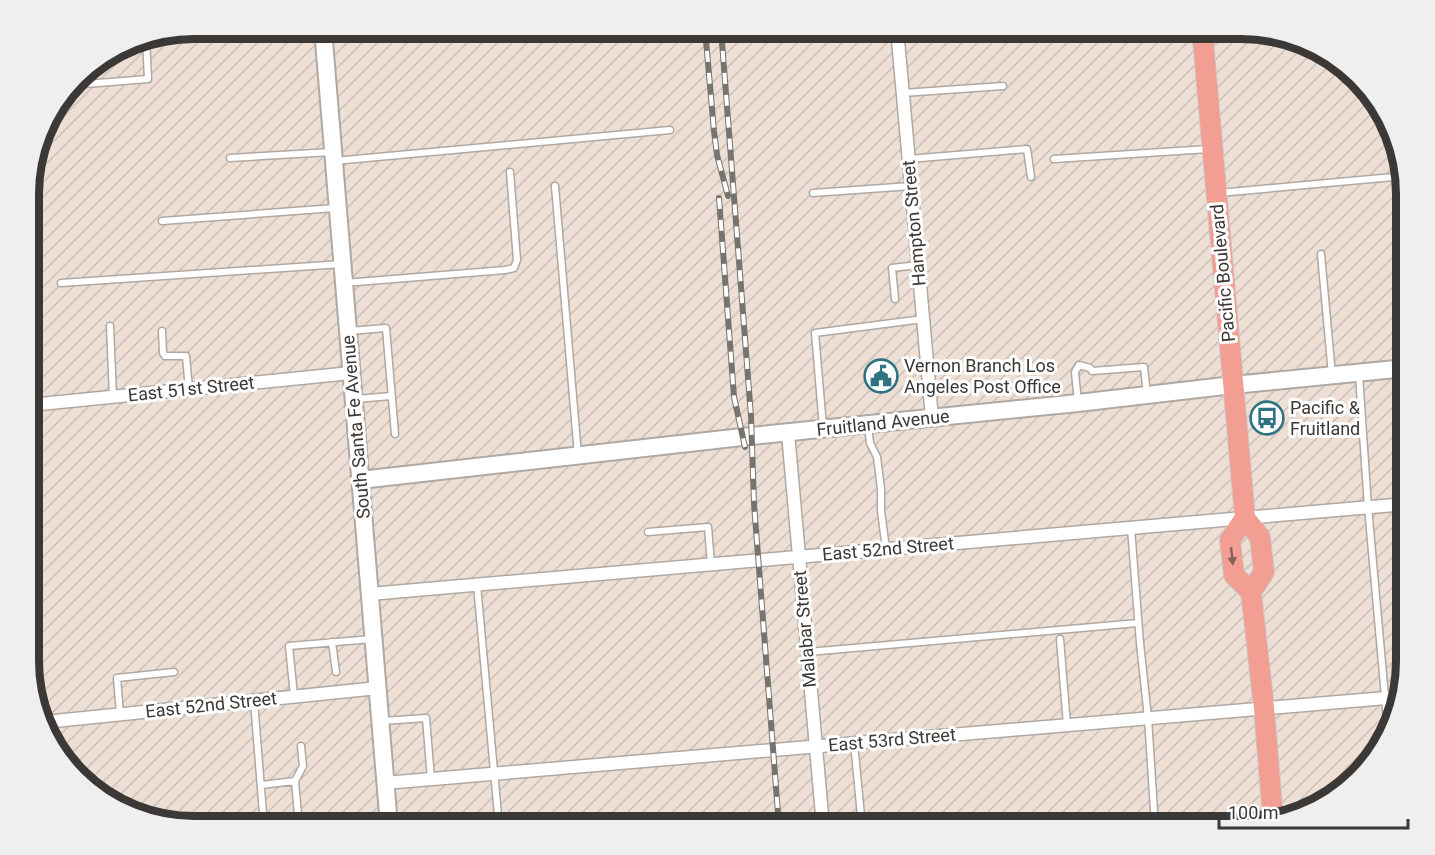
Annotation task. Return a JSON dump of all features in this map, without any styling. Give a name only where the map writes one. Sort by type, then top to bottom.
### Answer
[{"type":"main road","name":"Pacific Boulevard","points":[[1203,39],[1245,518],[1260,537],[1264,572],[1251,592]]},
{"type":"main road","points":[[1245,518],[1230,540],[1234,575],[1251,592],[1272,813]]},
{"type":"street","name":"South Santa Fe Avenue","points":[[324,39],[388,816]]},
{"type":"street","name":"Hampton Street","points":[[898,39],[932,418]]},
{"type":"street","name":"Fruitland Avenue","points":[[360,480],[1396,369]]},
{"type":"street","name":"East 51st Street","points":[[39,404],[351,373]]},
{"type":"street","name":"Malabar Street","points":[[788,433],[822,816]]},
{"type":"street","name":"East 52nd Street","points":[[370,594],[1396,505]]},
{"type":"street","name":"East 52nd Street","points":[[52,721],[378,688]]},
{"type":"street","name":"East 53rd Street","points":[[385,783],[1391,698]]},
{"type":"lane","points":[[86,84],[148,78],[146,46]]},
{"type":"lane","points":[[903,93],[1003,86]]},
{"type":"lane","points":[[230,158],[333,157],[670,130]]},
{"type":"lane","points":[[909,159],[1027,149],[1030,177]]},
{"type":"lane","points":[[1054,159],[1212,149]]},
{"type":"lane","points":[[344,283],[514,268],[517,260],[510,172]]},
{"type":"lane","points":[[1216,194],[1395,177]]},
{"type":"lane","points":[[555,186],[578,456]]},
{"type":"lane","points":[[813,192],[911,186]]},
{"type":"lane","points":[[162,221],[338,208]]},
{"type":"lane","points":[[1321,254],[1332,375]]},
{"type":"lane","points":[[61,283],[342,264]]},
{"type":"lane","points":[[895,299],[892,268],[918,265]]},
{"type":"lane","points":[[823,429],[815,333],[923,319]]},
{"type":"lane","points":[[110,326],[114,397]]},
{"type":"lane","points":[[348,331],[386,328],[395,434]]},
{"type":"lane","points":[[162,332],[165,356],[186,356],[189,389]]},
{"type":"lane","points":[[1078,403],[1075,372],[1080,365],[1092,371],[1144,367],[1147,395]]},
{"type":"lane","points":[[1359,372],[1368,507],[1392,696]]},
{"type":"lane","points":[[354,399],[391,396]]},
{"type":"lane","points":[[868,425],[870,443],[877,457],[886,549]]},
{"type":"lane","points":[[648,532],[708,527],[711,564]]},
{"type":"lane","points":[[1131,527],[1155,816]]},
{"type":"lane","points":[[477,584],[498,816]]},
{"type":"lane","points":[[807,652],[1138,623]]},
{"type":"lane","points":[[294,697],[289,646],[373,638]]},
{"type":"lane","points":[[1059,639],[1067,725]]},
{"type":"lane","points":[[332,642],[336,672]]},
{"type":"lane","points":[[120,714],[117,678],[174,672]]},
{"type":"lane","points":[[254,700],[263,816]]},
{"type":"lane","points":[[380,721],[426,718],[431,779]]},
{"type":"lane","points":[[854,743],[861,816]]},
{"type":"lane","points":[[298,816],[295,781],[303,766],[301,746]]},
{"type":"lane","points":[[261,785],[295,781]]},
{"type":"shaded area","points":[[1241,39],[1281,44],[1318,60],[1343,78],[1370,108],[1388,144],[1396,184],[1396,671],[1388,711],[1370,747],[1343,777],[1327,790],[1291,808],[1251,816],[194,816],[154,811],[117,795],[100,784],[65,747],[51,720],[40,681],[40,174],[47,144],[60,117],[78,92],[92,78],[126,55],[144,47],[174,40]]},
{"type":"railway","points":[[706,39],[717,155],[728,196]]},
{"type":"railway","points":[[722,39],[751,416],[754,504],[778,816]]},
{"type":"railway","points":[[719,198],[734,397],[745,447]]},
{"type":"place","name":"Vernon Branch Los Angeles Post Office","points":[[881,376]]},
{"type":"place","name":"Pacific & Fruitland","points":[[1267,418]]}]
